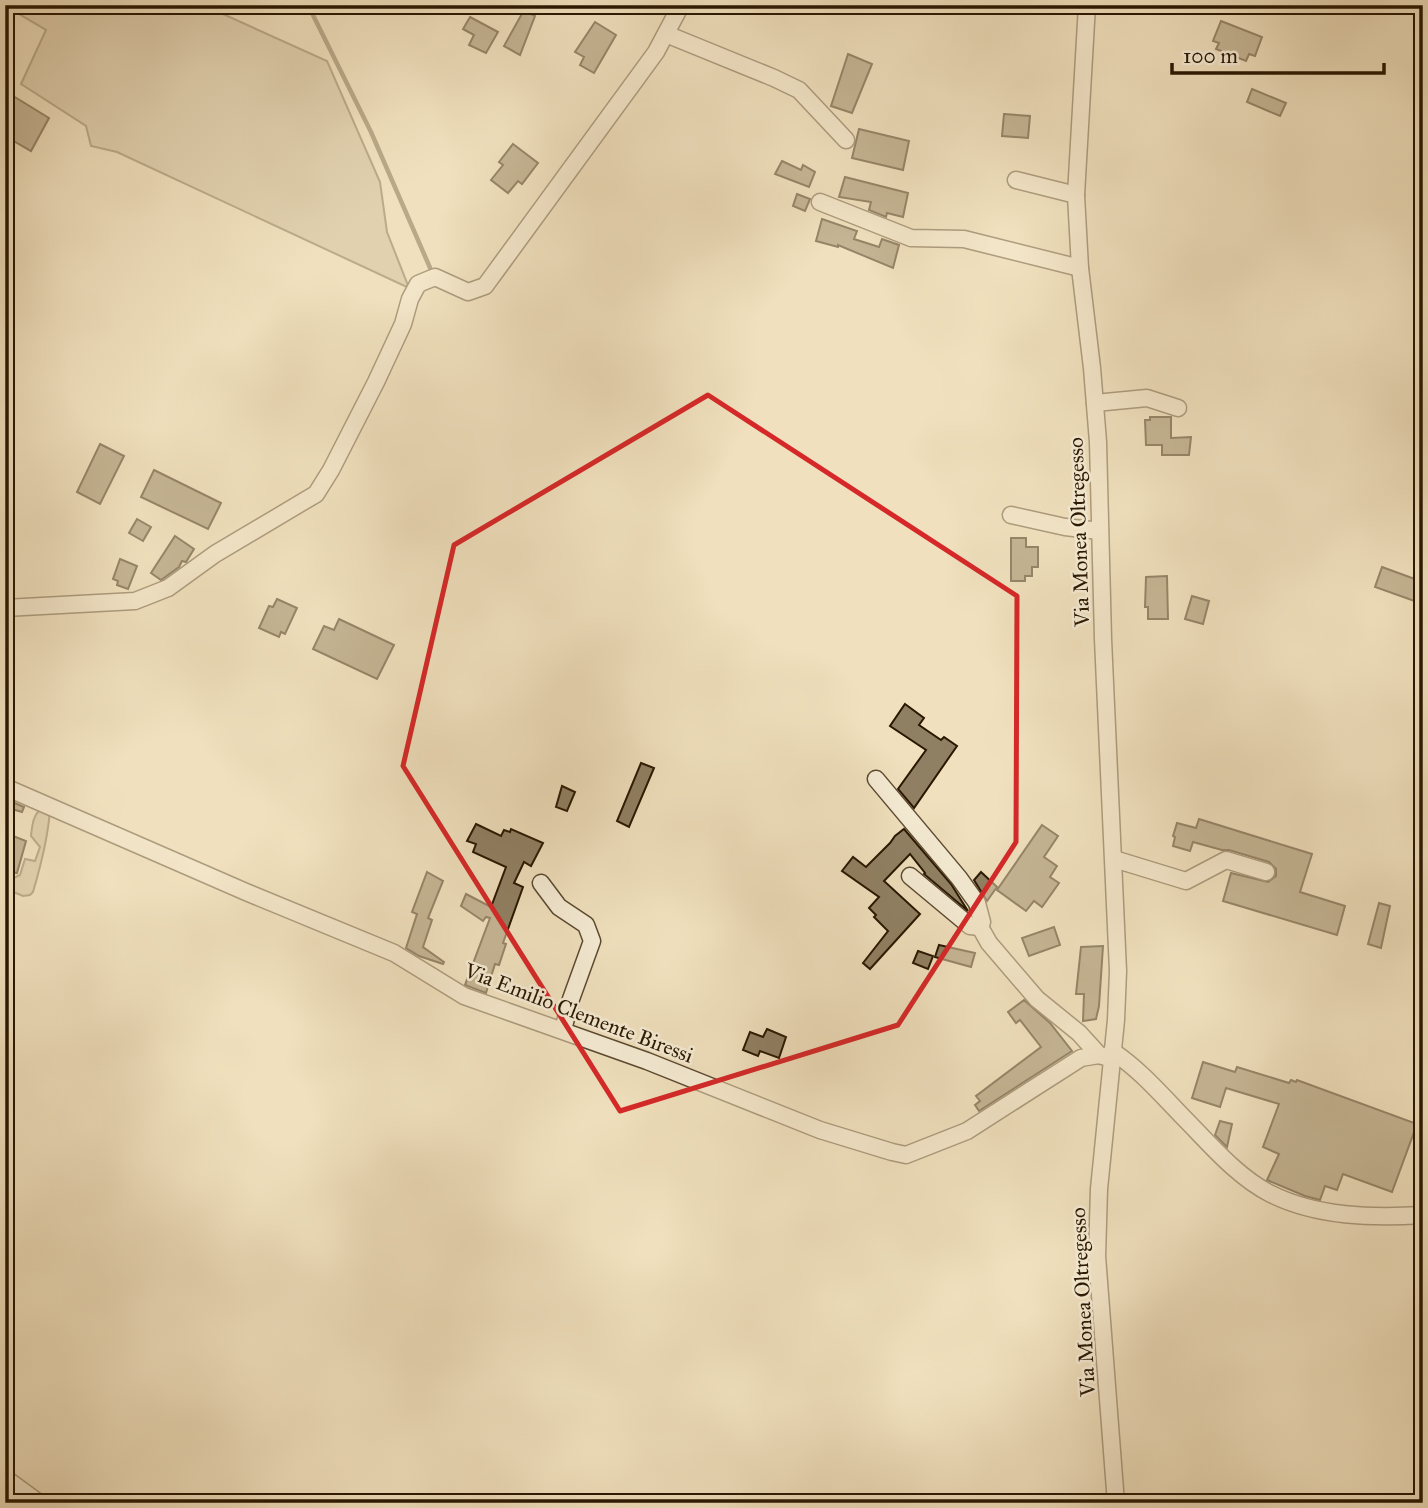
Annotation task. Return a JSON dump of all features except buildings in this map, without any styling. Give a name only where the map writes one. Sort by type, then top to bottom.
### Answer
[{"type":"street","points":[[5,608],[135,601],[168,588],[215,554],[316,494],[376,382],[418,284],[435,278],[468,292],[485,286],[656,52],[681,5]]},
{"type":"street","name":"Via Monea Oltregesso","points":[[1087,5],[1076,195],[1080,268],[1095,403],[1118,971],[1108,1055],[1097,1256],[1116,1503]]},
{"type":"street","points":[[666,34],[799,90],[846,140]]},
{"type":"street","points":[[1016,180],[1076,195]]},
{"type":"street","points":[[820,202],[911,237],[964,239],[1080,268]]},
{"type":"street","points":[[1095,403],[1147,398],[1178,408]]},
{"type":"street","points":[[1011,515],[1065,527],[1100,531]]},
{"type":"street","points":[[876,779],[977,903],[982,922],[980,928]]},
{"type":"street","name":"Via Emilio Clemente Biressi","points":[[5,787],[394,953],[464,996],[563,1030],[820,1130],[906,1155],[967,1131],[1084,1050],[1108,1055]]},
{"type":"street","points":[[1114,859],[1186,881],[1226,860],[1266,872]]},
{"type":"street","points":[[910,876],[970,926],[980,928],[989,943],[1037,999],[1079,1033],[1084,1050]]},
{"type":"street","points":[[541,883],[559,906],[586,925],[592,942],[571,999],[563,1030]]},
{"type":"street","points":[[1108,1055],[1130,1063],[1213,1148],[1269,1193],[1302,1207],[1328,1213],[1397,1217],[1423,1215]]},
{"type":"street","points":[[5,1478],[39,1503]]},
{"type":"highlighted area","points":[[708,395],[1017,596],[1016,842],[898,1025],[620,1111],[403,766],[454,545]]},
{"type":"shaded area","points":[[16,5],[203,5],[327,61],[380,182],[387,232],[409,288],[117,152],[91,146],[86,126],[21,84],[46,30],[14,11]]},
{"type":"shaded area","points":[[42,809],[50,810],[49,820],[33,892],[23,896],[11,891],[5,902],[5,882],[20,875],[25,859],[35,861],[40,847],[31,836],[35,817]]},
{"type":"waterway","points":[[308,5],[371,132],[431,270]]}]
